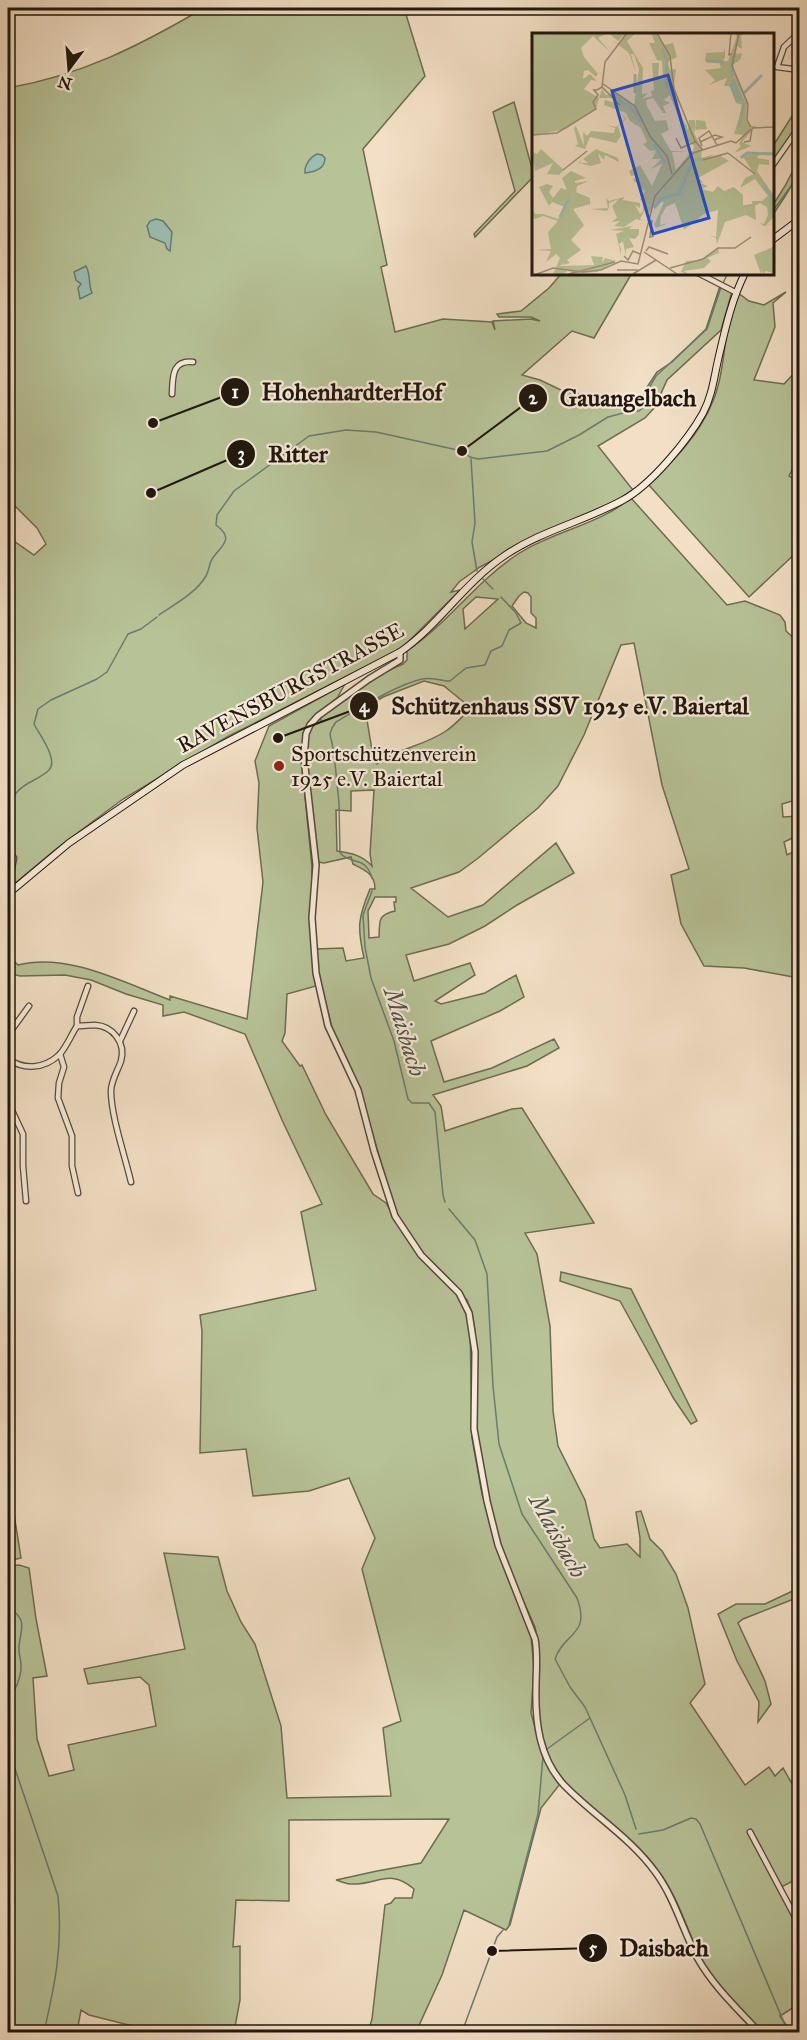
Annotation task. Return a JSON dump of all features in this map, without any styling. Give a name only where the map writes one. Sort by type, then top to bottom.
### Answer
[{"type":"main road","points":[[774,238],[800,219]]},
{"type":"main road","name":"RAVENSBURGSTRASSE","points":[[8,894],[85,832],[183,765],[400,652],[423,634],[503,556],[547,533],[622,501],[657,472],[678,450],[703,412],[710,396],[729,310],[744,274]]},
{"type":"street","points":[[800,32],[784,46],[777,67],[800,70]]},
{"type":"street","points":[[774,163],[800,126]]},
{"type":"street","points":[[700,274],[735,292]]},
{"type":"street","points":[[172,394],[173,375],[178,365],[183,362],[193,362]]},
{"type":"street","points":[[400,652],[400,660],[318,716],[306,734],[304,758],[316,865],[312,918],[316,973],[328,1026],[358,1090],[371,1142],[395,1216],[421,1255],[459,1293],[471,1318],[474,1346],[476,1442],[498,1545],[535,1639],[537,1654],[536,1719],[543,1748],[556,1777],[621,1835],[655,1871],[667,1888],[689,1941],[705,1971],[759,2032]]},
{"type":"street","points":[[8,858],[14,858],[12,868],[8,868]]},
{"type":"street","points":[[8,1061],[38,1067],[60,1054],[77,1026],[77,1017],[88,986]]},
{"type":"street","points":[[8,1035],[30,1006]]},
{"type":"street","points":[[120,1041],[134,1011]]},
{"type":"street","points":[[77,1026],[97,1025],[109,1029],[117,1036],[122,1046],[122,1058],[111,1089],[130,1182]]},
{"type":"street","points":[[60,1054],[64,1067],[59,1083],[58,1098],[72,1136],[72,1166],[78,1193]]},
{"type":"street","points":[[8,1102],[23,1134],[26,1201]]},
{"type":"street","points":[[750,1832],[800,1926]]},
{"type":"green space","points":[[204,8],[404,8],[425,76],[363,149],[387,265],[381,267],[395,332],[443,319],[492,322],[495,330],[493,321],[531,319],[540,321],[531,317],[499,317],[497,314],[521,311],[549,288],[561,274],[631,274],[594,338],[572,331],[522,375],[540,380],[563,391],[640,405],[647,387],[657,372],[672,362],[706,329],[720,286],[731,291],[731,295],[721,330],[667,380],[655,407],[645,418],[598,446],[633,490],[613,503],[544,533],[480,567],[459,582],[451,592],[460,590],[402,648],[227,737],[123,799],[56,849],[8,889],[8,563],[12,559],[8,551],[8,537],[34,555],[46,544],[37,528],[8,499],[8,88],[85,67],[156,35]]},
{"type":"green space","points":[[514,102],[532,169],[532,178],[475,237],[474,234],[515,191],[493,112]]},
{"type":"green space","points":[[799,105],[799,122],[774,160],[774,144]]},
{"type":"green space","points":[[799,159],[794,181],[774,213],[774,203]]},
{"type":"green space","points":[[786,292],[773,303],[775,327],[754,380],[784,384],[799,368],[799,457],[789,476],[799,481],[799,550],[749,597],[648,484],[694,436],[708,413],[718,384],[728,328],[738,293],[749,301],[764,305]]},
{"type":"green space","points":[[631,498],[727,605],[745,601],[780,615],[785,622],[786,631],[799,643],[799,686],[793,733],[799,735],[799,799],[782,804],[783,817],[799,816],[799,835],[784,842],[787,855],[799,849],[799,978],[744,968],[704,966],[681,924],[671,875],[689,869],[662,785],[634,643],[621,645],[584,735],[558,786],[538,808],[459,872],[411,888],[448,917],[483,905],[556,843],[574,873],[485,926],[449,944],[406,955],[414,981],[470,963],[475,975],[435,1001],[441,1004],[485,993],[516,975],[524,997],[500,1011],[431,1041],[444,1082],[492,1068],[554,1039],[559,1048],[527,1066],[433,1095],[441,1106],[445,1131],[512,1109],[522,1108],[594,1223],[525,1233],[537,1254],[550,1326],[553,1411],[558,1446],[585,1500],[594,1539],[600,1548],[627,1544],[640,1557],[636,1512],[641,1511],[650,1539],[662,1551],[676,1574],[688,1608],[705,1684],[690,1703],[745,1785],[769,1767],[775,1776],[783,1768],[799,1796],[799,1878],[781,1887],[799,1923],[799,2004],[780,2016],[791,2032],[762,2032],[724,1993],[705,1967],[677,1903],[656,1868],[624,1834],[565,1783],[550,1760],[537,1723],[539,1663],[535,1627],[503,1555],[488,1500],[476,1429],[475,1330],[472,1313],[467,1300],[450,1280],[425,1257],[403,1227],[395,1209],[358,1085],[332,1028],[318,971],[316,949],[343,948],[346,961],[364,958],[360,938],[361,915],[370,889],[375,889],[375,884],[371,876],[353,864],[351,857],[324,863],[318,862],[305,745],[300,746],[312,867],[311,941],[316,986],[287,994],[285,1033],[282,1041],[300,1066],[302,1065],[326,1115],[373,1194],[386,1203],[420,1258],[456,1292],[465,1307],[470,1326],[472,1438],[482,1494],[509,1581],[531,1636],[534,1669],[531,1713],[539,1742],[551,1771],[560,1784],[541,1808],[510,1925],[506,1930],[464,1910],[442,1975],[416,2032],[368,2032],[372,2019],[385,1905],[391,1903],[395,1898],[412,1898],[414,1889],[397,1879],[390,1878],[359,1884],[348,1884],[336,1880],[421,1863],[449,1819],[289,1820],[289,1901],[236,1900],[233,1947],[240,1946],[240,2000],[234,2032],[153,2032],[89,2015],[81,2010],[77,2032],[8,2032],[8,1650],[10,1649],[12,1626],[8,1614],[8,1566],[19,1565],[29,1568],[47,1676],[33,1678],[37,1739],[49,1776],[74,1770],[68,1745],[156,1726],[149,1685],[140,1677],[88,1684],[84,1669],[185,1649],[164,1553],[218,1557],[227,1591],[241,1622],[255,1644],[281,1726],[287,1798],[391,1796],[383,1728],[401,1721],[362,1569],[375,1538],[349,1478],[309,1491],[253,1496],[246,1449],[200,1453],[202,1331],[200,1315],[316,1290],[301,1212],[322,1204],[245,1034],[184,1012],[163,1016],[163,1005],[91,980],[65,975],[20,976],[8,973],[8,955],[18,965],[37,962],[56,963],[96,971],[170,1000],[170,996],[247,1019],[263,882],[257,828],[259,783],[255,761],[269,726],[345,684],[337,698],[313,718],[321,720],[321,716],[383,673],[403,664],[407,660],[407,651],[435,629],[487,578],[515,556],[544,540],[619,507]],"holes":[[[524,592],[531,597],[531,613],[536,618],[536,628],[526,623],[512,606]],[[476,597],[498,599],[465,629],[463,609]],[[424,681],[444,686],[471,708],[453,726],[438,736],[394,754],[377,764],[374,762],[365,708],[383,697]],[[374,790],[370,854],[372,866],[356,855],[337,851],[336,810],[351,811],[351,791]],[[375,897],[396,897],[395,911],[382,917],[379,937],[369,938],[368,911]]]},
{"type":"green space","points":[[561,1272],[631,1289],[697,1421],[691,1424],[674,1399],[620,1301],[560,1281]]},
{"type":"green space","points":[[8,1476],[21,1558],[8,1561]]},
{"type":"green space","points":[[799,1588],[799,1597],[738,1623],[765,1681],[771,1704],[758,1722],[759,1702],[737,1661],[718,1614],[736,1604],[765,1604]]},
{"type":"water","points":[[317,154],[322,155],[325,161],[316,170],[305,173],[308,162]]},
{"type":"water","points":[[156,219],[163,221],[172,232],[170,251],[165,243],[150,237],[147,226],[150,221]]},
{"type":"water","points":[[86,266],[92,293],[80,299],[78,288],[81,284],[76,280],[74,272]]},
{"type":"waterway","points":[[774,209],[800,170]]},
{"type":"waterway","points":[[723,283],[728,274]]},
{"type":"waterway","points":[[159,615],[191,593],[206,576],[212,559],[223,546],[226,538],[216,525],[217,515],[234,491],[309,436],[346,430],[376,432],[462,451],[478,459],[547,451],[608,417],[639,411],[646,405],[649,388],[656,376],[707,329],[721,287]]},
{"type":"waterway","name":"Maisbach","points":[[471,459],[475,523],[472,542],[477,571]]},
{"type":"waterway","name":"Maisbach","points":[[483,579],[493,589]]},
{"type":"waterway","name":"Maisbach","points":[[372,878],[366,866],[340,853],[339,803],[330,734],[332,728],[336,722],[401,686],[426,679],[450,681],[466,668],[485,665],[491,651],[502,646],[509,630],[521,623],[516,613],[501,597]]},
{"type":"waterway","points":[[8,807],[21,788],[45,773],[51,766],[50,754],[34,724],[38,709],[107,672],[128,634],[141,629],[157,617]]},
{"type":"waterway","name":"Maisbach","points":[[372,891],[363,915],[365,947],[371,978],[394,1041],[408,1099],[412,1103],[429,1103],[435,1112],[445,1202]]},
{"type":"waterway","name":"Maisbach","points":[[449,1209],[475,1240],[487,1274],[493,1386],[499,1444],[522,1514],[577,1598],[580,1610],[579,1627],[564,1643],[555,1659],[570,1687],[585,1707],[625,1795],[636,1829]]},
{"type":"waterway","points":[[8,1606],[18,1615],[22,1623],[19,1649],[20,1675],[8,1705]]},
{"type":"waterway","points":[[547,1749],[590,1718]]},
{"type":"waterway","points":[[8,1748],[58,1896],[57,1965],[44,2032]]},
{"type":"waterway","points":[[509,1925],[538,1814],[543,1756]]},
{"type":"waterway","name":"Maisbach","points":[[639,1834],[663,1830],[691,1818],[696,1819],[700,1824],[788,2032]]},
{"type":"waterway","points":[[462,2032],[497,1937],[503,1930]]},
{"type":"place","name":"HohenhardterHof","points":[[153,423]]},
{"type":"place","name":"Gauangelbach","points":[[462,451]]},
{"type":"place","name":"Ritter","points":[[151,493]]},
{"type":"place","name":"Schützenhaus SSV 1925 e.V. Baiertal","points":[[278,738]]},
{"type":"place","name":"Sportschützenverein 1925 e.V. Baiertal","points":[[279,766]]},
{"type":"place","name":"Daisbach","points":[[492,1951]]}]
